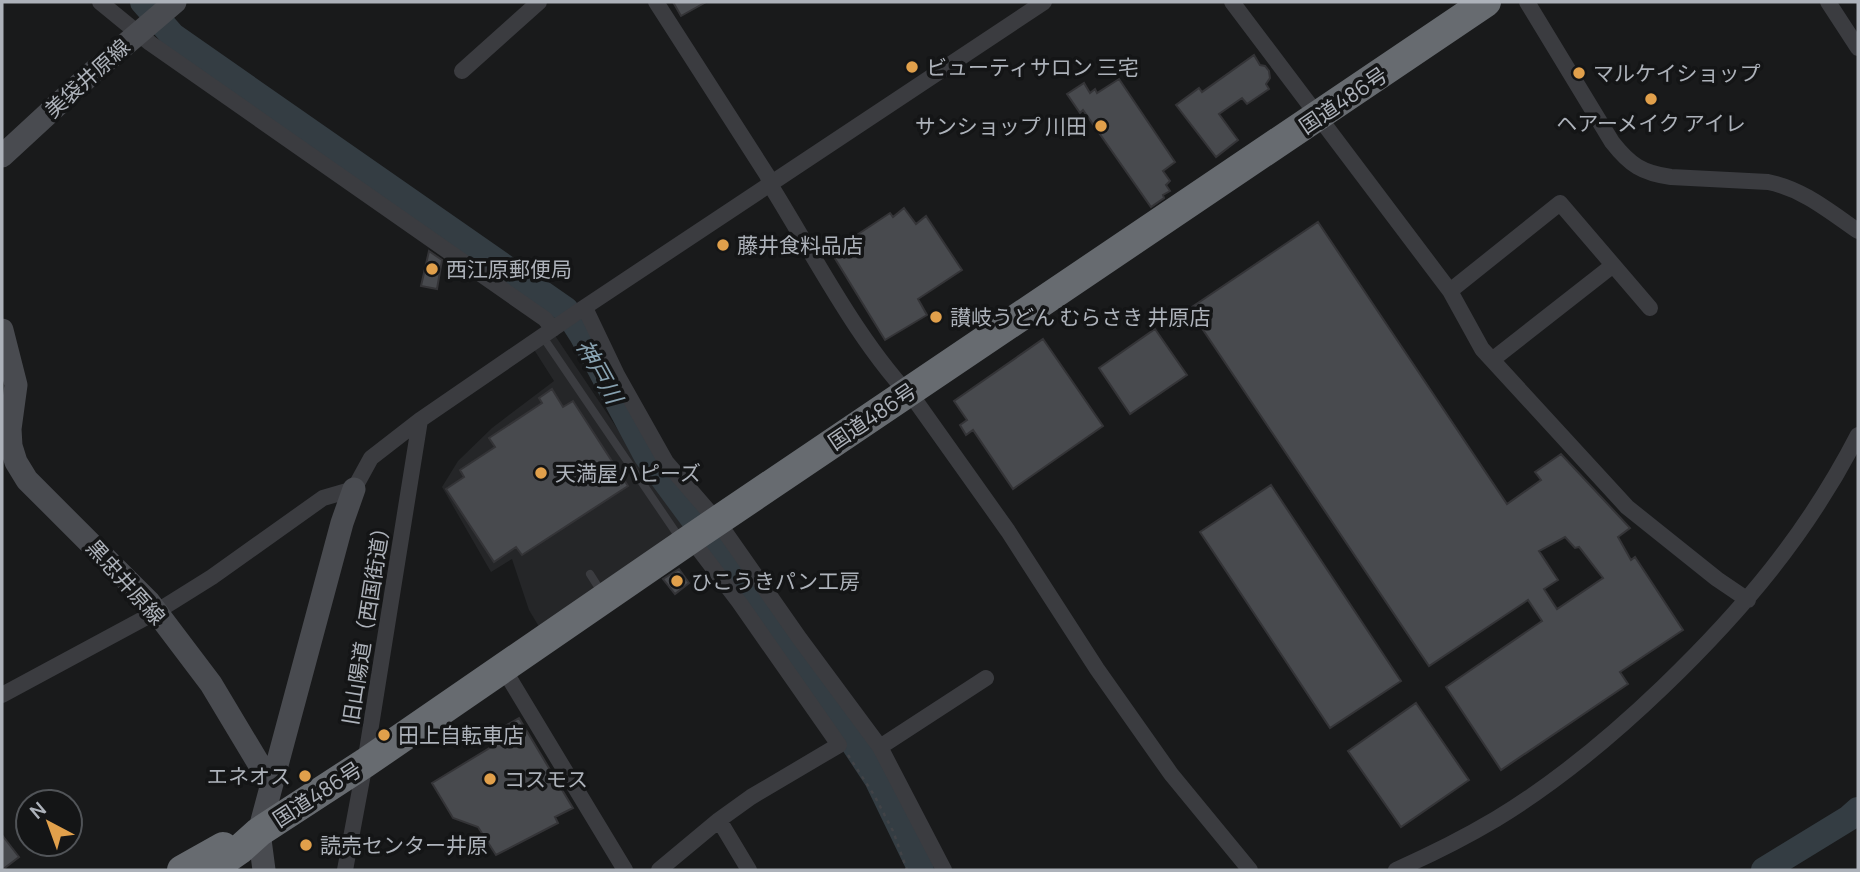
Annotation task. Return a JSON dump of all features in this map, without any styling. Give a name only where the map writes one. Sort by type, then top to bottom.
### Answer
[{"type":"highway","name":"国道486号","points":[[210,870],[259,832],[503,668],[598,586],[700,534],[1486,2]]},
{"type":"highway","name":"国道486号","points":[[182,870],[234,841],[259,832]]},
{"type":"main road","name":"美袋井原線","points":[[2,156],[172,4]]},
{"type":"main road","name":"黒忠井原線","points":[[2,330],[16,386],[10,429],[16,462],[27,480],[127,578],[156,612],[211,684],[271,784]]},
{"type":"main road","points":[[264,870],[259,832],[342,523],[354,489]]},
{"type":"street","points":[[100,2],[142,29],[545,319],[552,330]]},
{"type":"street","points":[[462,71],[538,2]]},
{"type":"street","points":[[656,2],[861,331],[917,403],[1008,531],[1097,669],[1171,774],[1250,870]]},
{"type":"street","points":[[2,695],[156,612],[212,578],[323,498],[354,489],[372,458],[420,420],[1045,2]]},
{"type":"street","points":[[1232,2],[1450,291],[1482,349],[1627,507],[1717,579],[1748,600]]},
{"type":"street","points":[[1527,2],[1612,142],[1638,169],[1671,177],[1783,185],[1798,190],[1858,231]]},
{"type":"street","points":[[1828,2],[1858,48]]},
{"type":"street","points":[[1450,291],[1560,203],[1650,308]]},
{"type":"street","points":[[1492,360],[1612,266]]},
{"type":"street","points":[[582,310],[666,462],[700,534],[739,602],[839,745],[751,797],[659,870]]},
{"type":"street","name":"旧山陽道（西国街道）","points":[[345,870],[365,763],[420,420]]},
{"type":"street","points":[[1396,870],[1498,818],[1581,759],[1639,710],[1748,600],[1776,566],[1809,519],[1858,435]]},
{"type":"street","points":[[700,534],[800,639],[880,747],[944,870]]},
{"type":"street","points":[[503,668],[625,870]]},
{"type":"street","points":[[880,747],[986,678]]},
{"type":"street","points":[[719,820],[749,870]]},
{"type":"lane","points":[[552,330],[700,534]]},
{"type":"path","points":[[839,745],[855,763],[874,794],[893,831],[907,870]]},
{"type":"shaded area","points":[[554,334],[687,533],[541,630],[529,610],[512,559],[491,572],[442,487],[458,461],[492,428],[554,381],[533,348]]},
{"type":"building","points":[[673,2],[706,2],[681,16]]},
{"type":"building","points":[[1254,55],[1260,65],[1269,71],[1270,78],[1266,84],[1269,89],[1247,104],[1242,98],[1219,114],[1238,140],[1216,157],[1176,105],[1199,88],[1202,92]]},
{"type":"building","points":[[1119,79],[1175,162],[1163,171],[1170,181],[1166,185],[1170,191],[1151,207],[1083,110],[1080,113],[1067,94],[1084,83],[1090,93],[1095,89],[1097,93]]},
{"type":"building","points":[[904,208],[916,224],[926,216],[962,270],[918,299],[927,315],[885,340],[831,252],[890,213],[893,217]]},
{"type":"building","points":[[1318,222],[1507,504],[1541,480],[1535,472],[1561,454],[1630,528],[1618,537],[1631,560],[1635,557],[1683,630],[1620,672],[1628,684],[1501,770],[1446,687],[1542,621],[1528,600],[1429,666],[1189,309]],"holes":[[[1565,537],[1575,548],[1579,547],[1603,578],[1557,609],[1544,589],[1558,580],[1539,551]]]},
{"type":"building","points":[[429,251],[442,260],[437,289],[421,286]]},
{"type":"building","points":[[1155,329],[1187,375],[1130,414],[1099,368]]},
{"type":"building","points":[[1043,339],[1103,426],[1013,489],[973,430],[966,435],[960,425],[967,420],[954,401]]},
{"type":"building","name":"天満屋ハピーズ","points":[[552,389],[563,407],[573,401],[628,486],[522,555],[516,547],[494,562],[446,489],[464,477],[460,470],[495,447],[489,438],[542,403],[539,398]]},
{"type":"building","points":[[1271,485],[1401,681],[1330,728],[1200,532]]},
{"type":"building","points":[[679,569],[689,583],[675,594],[663,579]]},
{"type":"building","points":[[1416,703],[1469,780],[1401,827],[1348,751]]},
{"type":"building","points":[[519,718],[573,808],[555,817],[558,823],[496,855],[478,827],[453,818],[432,783],[496,744],[491,734]]},
{"type":"building","points":[[2,835],[14,851],[14,858],[18,858],[2,870]]},
{"type":"waterway","name":"神戸川","points":[[143,2],[173,36],[566,310],[646,455],[811,679],[877,779],[921,870]]},
{"type":"waterway","points":[[1764,870],[1858,810]]},
{"type":"place","name":"ビューティサロン 三宅","points":[[912,67]]},
{"type":"place","name":"マルケイショップ","points":[[1579,73]]},
{"type":"place","name":"ヘアーメイク アイレ","points":[[1651,99]]},
{"type":"place","name":"サンショップ 川田","points":[[1101,126]]},
{"type":"place","name":"藤井食料品店","points":[[723,245]]},
{"type":"place","name":"西江原郵便局","points":[[432,269]]},
{"type":"place","name":"讃岐うどん むらさき 井原店","points":[[936,317]]},
{"type":"place","name":"天満屋ハピーズ","points":[[541,473]]},
{"type":"place","name":"ひこうきパン工房","points":[[677,581]]},
{"type":"place","name":"田上自転車店","points":[[384,735]]},
{"type":"place","name":"エネオス","points":[[305,776]]},
{"type":"place","name":"コスモス","points":[[490,779]]},
{"type":"place","name":"読売センター井原","points":[[306,845]]}]
